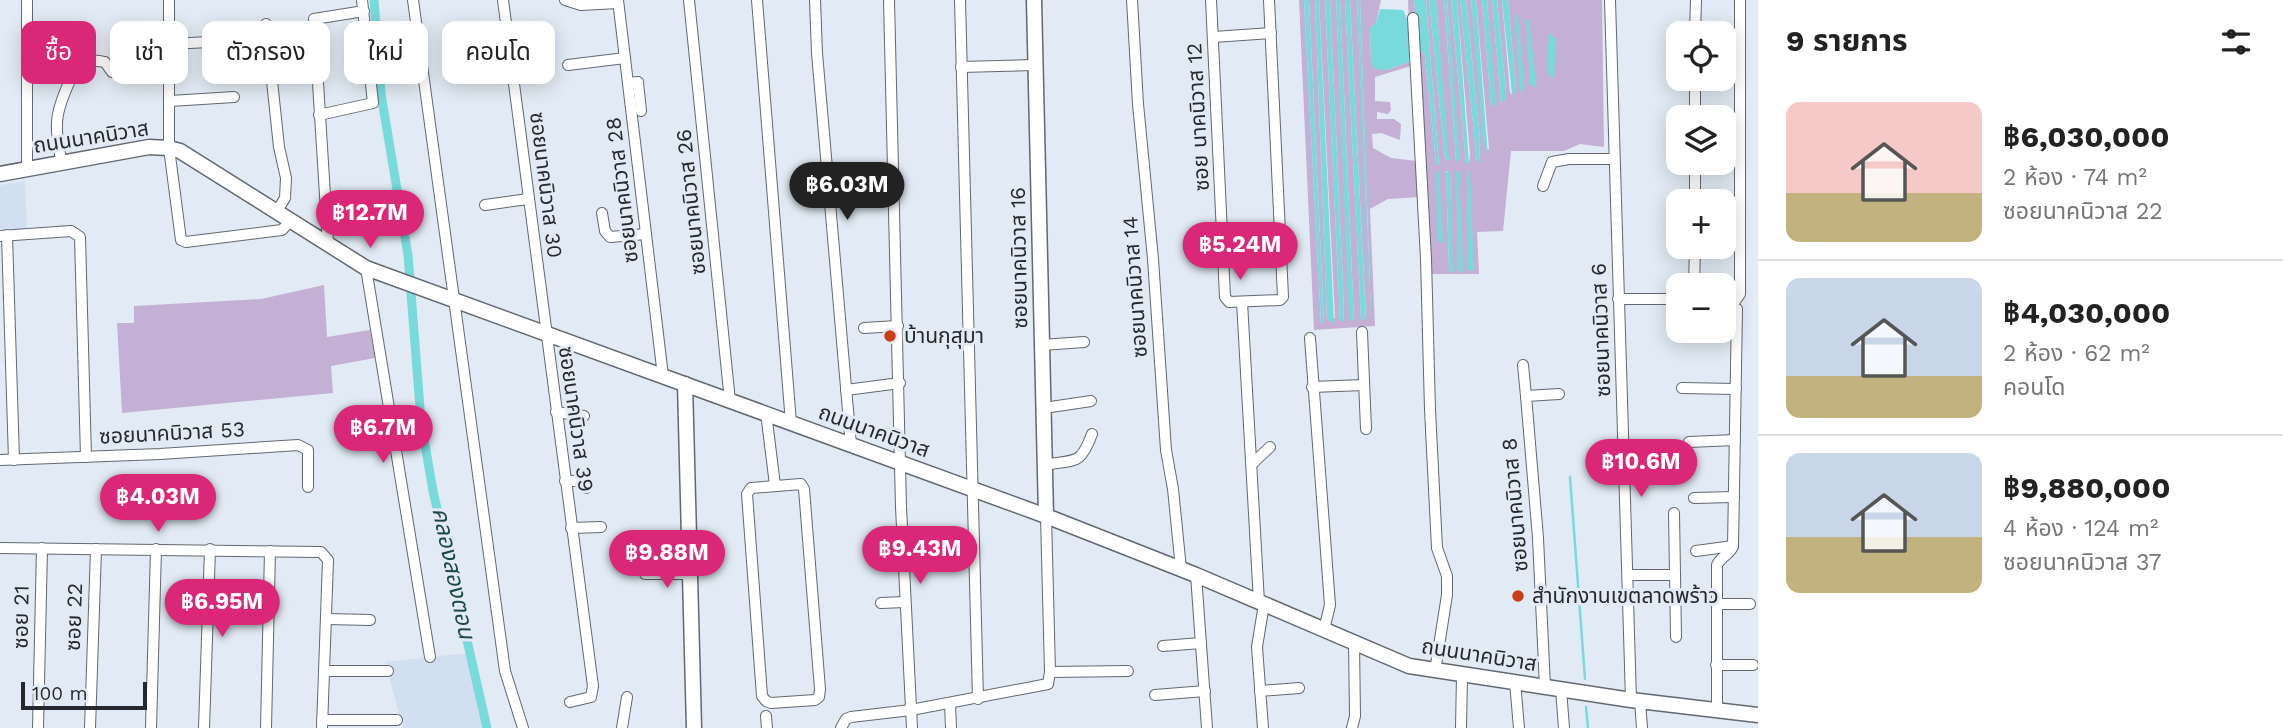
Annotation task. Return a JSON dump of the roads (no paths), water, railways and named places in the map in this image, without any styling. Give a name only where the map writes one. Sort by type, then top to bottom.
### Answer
[{"type":"main road","name":"ซอยนาคนิวาส 16","points":[[1034,0],[1046,516]]},
{"type":"main road","name":"ถนนนาคนิวาส","points":[[0,174],[149,147],[180,151],[366,268],[1046,516],[1196,575],[1409,666],[1635,701],[1758,715]]},
{"type":"main road","points":[[685,384],[694,728]]},
{"type":"street","points":[[27,0],[27,168]]},
{"type":"street","points":[[169,0],[169,21]]},
{"type":"street","points":[[319,115],[373,103],[362,0]]},
{"type":"street","points":[[413,0],[505,671],[523,728]]},
{"type":"street","name":"ซอยนาคนิวาส 30","points":[[503,0],[545,333]]},
{"type":"street","points":[[565,0],[580,5],[618,1]]},
{"type":"street","name":"ซอยนาคนิวาส 26","points":[[689,0],[730,401]]},
{"type":"street","points":[[757,0],[791,423]]},
{"type":"street","points":[[815,0],[817,52],[851,445]]},
{"type":"street","points":[[888,0],[905,601],[912,728]]},
{"type":"street","points":[[960,0],[978,699]]},
{"type":"street","name":"ซอยนาคนิวาส 14","points":[[1132,0],[1166,450],[1181,569]]},
{"type":"street","name":"ซอย นาคนิวาส 12","points":[[1212,0],[1225,297],[1229,302],[1242,302]]},
{"type":"street","points":[[1263,728],[1257,637],[1262,603],[1242,302],[1283,298],[1269,0]]},
{"type":"street","name":"ซอยนาคนิวาส 6","points":[[1610,0],[1628,575],[1635,701],[1642,728]]},
{"type":"street","points":[[1695,21],[1696,0]]},
{"type":"street","points":[[1736,300],[1740,294],[1740,0]]},
{"type":"street","name":"ซอยนาคนิวาส 28","points":[[618,1],[663,376]]},
{"type":"street","points":[[328,243],[314,19],[364,11]]},
{"type":"street","points":[[1413,18],[1437,548],[1447,576],[1447,595],[1435,671]]},
{"type":"street","points":[[1214,37],[1271,33]]},
{"type":"street","points":[[568,65],[625,58]]},
{"type":"street","points":[[61,162],[58,113],[74,75],[83,63],[91,60],[105,62],[110,69]]},
{"type":"street","points":[[961,67],[1035,65]]},
{"type":"street","points":[[628,83],[638,82],[641,111]]},
{"type":"street","points":[[170,84],[169,148],[181,240],[186,242],[282,230],[291,220]]},
{"type":"street","points":[[272,84],[279,147],[286,178],[285,198],[277,211]]},
{"type":"street","points":[[170,101],[234,97]]},
{"type":"street","points":[[1543,186],[1552,162],[1569,159],[1614,159]]},
{"type":"street","points":[[485,205],[528,199]]},
{"type":"street","points":[[602,213],[604,231],[610,237],[646,234]]},
{"type":"street","points":[[14,460],[4,236],[71,231],[79,237],[86,457]]},
{"type":"street","points":[[366,268],[430,657]]},
{"type":"street","points":[[1618,299],[1666,299]]},
{"type":"street","points":[[1736,334],[1737,309]]},
{"type":"street","points":[[864,328],[898,326]]},
{"type":"street","points":[[1362,332],[1366,429]]},
{"type":"street","name":"ซอยนาคนิวาส 39","points":[[545,333],[593,694],[588,699],[570,702]]},
{"type":"street","points":[[1310,338],[1330,605],[1324,630]]},
{"type":"street","points":[[1042,345],[1084,342]]},
{"type":"street","points":[[1717,711],[1717,565],[1720,558],[1731,552],[1733,546],[1736,343]]},
{"type":"street","name":"ซอยนาคนิวาส 8","points":[[1523,365],[1538,538],[1545,687]]},
{"type":"street","points":[[846,390],[900,383]]},
{"type":"street","points":[[1312,387],[1364,385]]},
{"type":"street","points":[[1682,388],[1736,389]]},
{"type":"street","points":[[1526,396],[1559,394]]},
{"type":"street","points":[[1044,408],[1091,401]]},
{"type":"street","points":[[556,412],[584,416]]},
{"type":"street","points":[[766,413],[775,485]]},
{"type":"street","points":[[1045,465],[1077,459],[1084,454],[1092,434]]},
{"type":"street","points":[[1689,442],[1735,440]]},
{"type":"street","name":"ซอยนาคนิวาส 53","points":[[0,460],[303,445],[308,450],[308,487]]},
{"type":"street","points":[[1252,464],[1270,447]]},
{"type":"street","points":[[565,481],[581,481],[586,488]]},
{"type":"street","points":[[801,484],[804,489],[820,690],[815,700],[771,703],[762,696],[747,494],[751,488],[775,485],[801,484]]},
{"type":"street","points":[[1694,498],[1734,497]]},
{"type":"street","points":[[1674,513],[1676,637]]},
{"type":"street","points":[[841,728],[846,719],[851,717],[911,710],[1046,685],[1050,676],[1046,516]]},
{"type":"street","points":[[571,528],[601,527]]},
{"type":"street","points":[[1696,551],[1733,546]]},
{"type":"street","points":[[0,548],[209,549],[317,551],[324,554],[328,560],[322,724],[397,720]]},
{"type":"street","name":"ซอย 21","points":[[38,728],[42,548]]},
{"type":"street","name":"ซอย 22","points":[[90,728],[96,549]]},
{"type":"street","points":[[151,728],[156,549]]},
{"type":"street","points":[[204,728],[209,549]]},
{"type":"street","points":[[266,728],[270,551]]},
{"type":"street","points":[[645,574],[689,574]]},
{"type":"street","points":[[1196,575],[1208,728]]},
{"type":"street","points":[[1628,575],[1675,575]]},
{"type":"street","points":[[881,603],[905,601]]},
{"type":"street","points":[[1716,604],[1750,604]]},
{"type":"street","points":[[327,619],[370,620]]},
{"type":"street","points":[[1163,646],[1201,643]]},
{"type":"street","points":[[1352,728],[1355,716],[1354,643]]},
{"type":"street","points":[[1716,665],[1753,665]]},
{"type":"street","points":[[325,671],[388,671]]},
{"type":"street","points":[[1050,676],[1128,671]]},
{"type":"street","points":[[1461,728],[1462,675]]},
{"type":"street","points":[[1515,682],[1519,728]]},
{"type":"street","points":[[1260,691],[1299,688]]},
{"type":"street","points":[[1560,689],[1564,728]]},
{"type":"street","points":[[1155,695],[1205,691]]},
{"type":"street","points":[[622,728],[627,697]]},
{"type":"street","points":[[950,703],[951,728]]},
{"type":"street","points":[[766,716],[767,728]]},
{"type":"water","points":[[1304,0],[1309,0],[1324,321],[1321,324]]},
{"type":"water","points":[[1315,0],[1319,0],[1334,323],[1327,320]]},
{"type":"water","points":[[1325,0],[1330,0],[1344,321],[1340,321]]},
{"type":"water","points":[[1336,0],[1340,0],[1354,321],[1350,320],[1349,316]]},
{"type":"water","points":[[1345,0],[1350,0],[1364,320],[1361,319]]},
{"type":"water","points":[[1357,0],[1360,0],[1371,319],[1368,274]]},
{"type":"water","points":[[1414,0],[1426,0],[1439,165],[1436,164],[1425,56],[1419,48]]},
{"type":"water","points":[[1429,0],[1436,0],[1449,161],[1445,159]]},
{"type":"water","points":[[1444,0],[1447,0],[1460,162],[1456,160]]},
{"type":"water","points":[[1451,0],[1457,0],[1469,163],[1466,163]]},
{"type":"water","points":[[1460,0],[1466,0],[1480,139],[1477,163]]},
{"type":"water","points":[[1471,0],[1476,0],[1488,156],[1483,140]]},
{"type":"water","points":[[1482,0],[1487,0],[1496,107],[1491,104]]},
{"type":"water","points":[[1492,0],[1497,0],[1506,90],[1506,99],[1501,103]]},
{"type":"water","points":[[1502,0],[1508,0],[1516,88],[1512,95]]},
{"type":"water","points":[[1380,9],[1403,10],[1408,28],[1409,62],[1386,70],[1375,69],[1371,63],[1370,28],[1376,23]]},
{"type":"water","points":[[1515,14],[1518,16],[1523,92],[1520,91]]},
{"type":"water","points":[[1526,19],[1529,20],[1535,88],[1530,84]]},
{"type":"water","points":[[1549,33],[1556,39],[1554,78],[1549,76],[1547,64]]},
{"type":"water","points":[[1448,170],[1453,272],[1450,272],[1449,268]]},
{"type":"water","points":[[1467,170],[1470,171],[1474,271],[1468,270]]},
{"type":"water","points":[[1439,171],[1443,242],[1438,241],[1436,173]]},
{"type":"water","points":[[1459,171],[1461,273],[1458,269],[1456,172]]},
{"type":"waterway","name":"คลองสองตอน","points":[[374,0],[381,94],[408,255],[421,421],[433,491],[487,728]]},
{"type":"waterway","points":[[1570,477],[1585,679]]},
{"type":"waterway","points":[[1586,707],[1588,728]]},
{"type":"place","name":"บ้านกุสุมา","points":[[890,336]]},
{"type":"place","name":"สำนักงานเขตลาดพร้าว","points":[[1518,596]]}]
